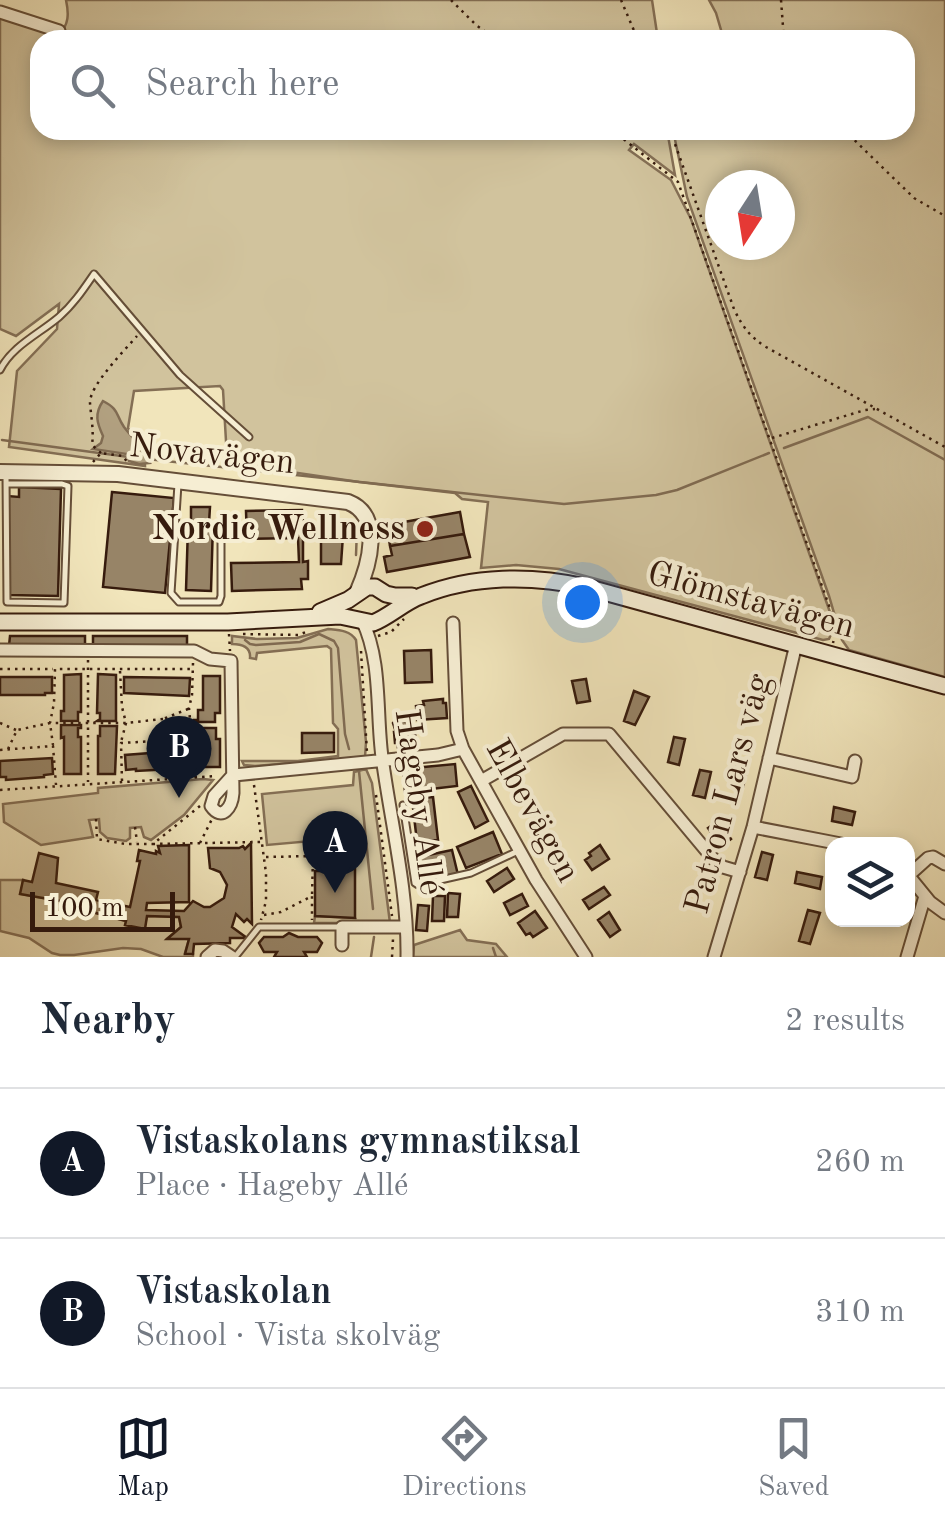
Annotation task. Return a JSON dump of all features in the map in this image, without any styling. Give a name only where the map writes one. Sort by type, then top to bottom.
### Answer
[{"type":"main road","name":"Glömstavägen","points":[[306,618],[367,587],[402,597],[499,579],[551,580],[945,686]]},
{"type":"main road","points":[[382,591],[389,604],[384,617]]},
{"type":"main road","points":[[356,594],[353,606],[367,628]]},
{"type":"main road","name":"Glömstavägen","points":[[0,622],[228,622],[340,616],[367,628],[421,596]]},
{"type":"street","points":[[0,12],[55,30]]},
{"type":"street","name":"Novavägen","points":[[4,476],[94,472],[356,505],[368,522],[369,561],[382,591]]},
{"type":"street","name":"Novavägen","points":[[356,594],[369,561]]},
{"type":"street","name":"Elbevägen","points":[[453,623],[462,749],[586,957]]},
{"type":"street","name":"Hageby Allé","points":[[367,628],[374,655],[382,760],[407,957]]},
{"type":"street","name":"Patron Lars väg","points":[[714,957],[752,827],[796,644]]},
{"type":"street","points":[[0,650],[194,651],[210,659],[230,660],[233,775],[233,799],[227,811],[216,812],[211,803],[214,796],[233,775],[438,756],[462,749]]},
{"type":"street","points":[[481,781],[563,734],[609,734],[714,861],[740,872]]},
{"type":"street","points":[[769,758],[852,777],[856,761]]},
{"type":"street","points":[[752,827],[825,841]]},
{"type":"street","points":[[915,870],[933,857],[945,864]]},
{"type":"street","points":[[915,884],[945,913]]},
{"type":"street","points":[[907,957],[925,896]]},
{"type":"street","points":[[342,945],[342,927],[406,927]]},
{"type":"street","points":[[207,957],[219,950],[233,957]]},
{"type":"lane","name":"Novavägen","points":[[0,370],[8,356],[79,297],[94,274],[180,376],[248,438]]},
{"type":"lane","points":[[4,476],[68,486],[64,602],[6,602],[4,476]]},
{"type":"lane","points":[[178,481],[171,592],[179,602],[219,602],[221,524]]},
{"type":"lane","points":[[403,804],[418,885],[470,873],[519,850]]},
{"type":"lane","points":[[233,957],[259,926],[342,927]]},
{"type":"path","points":[[451,0],[483,30]]},
{"type":"path","points":[[621,0],[634,30]]},
{"type":"path","points":[[781,0],[783,30]]},
{"type":"path","points":[[625,140],[678,182],[833,618],[835,634],[830,654]]},
{"type":"path","points":[[674,140],[741,326],[766,347],[945,447]]},
{"type":"path","points":[[854,140],[914,198],[945,216]]},
{"type":"path","points":[[132,468],[123,456],[101,453],[92,444],[90,402],[92,391],[142,330]]},
{"type":"path","points":[[771,438],[876,408]]},
{"type":"path","points":[[91,464],[101,453]]},
{"type":"path","points":[[367,628],[385,635],[406,616]]},
{"type":"path","points":[[228,622],[230,660]]},
{"type":"path","points":[[88,650],[88,784]]},
{"type":"path","points":[[194,651],[189,708],[195,778]]},
{"type":"path","points":[[0,669],[192,669]]},
{"type":"path","points":[[55,669],[50,723],[56,786]]},
{"type":"path","points":[[120,670],[126,724],[121,743],[122,782]]},
{"type":"path","points":[[0,723],[17,730],[50,723],[126,724],[163,719],[189,708]]},
{"type":"path","points":[[163,719],[168,740]]},
{"type":"path","points":[[8,749],[17,730]]},
{"type":"path","points":[[121,743],[192,739]]},
{"type":"path","points":[[0,750],[53,746]]},
{"type":"path","points":[[252,773],[266,885],[259,926]]},
{"type":"path","points":[[0,790],[233,775]]},
{"type":"path","points":[[153,844],[196,807],[211,803]]},
{"type":"path","points":[[200,843],[212,817]]},
{"type":"path","points":[[96,819],[96,840],[137,844],[261,842]]},
{"type":"path","points":[[135,828],[137,844]]},
{"type":"path","points":[[264,857],[312,856],[312,927]]},
{"type":"path","points":[[262,915],[281,912],[312,896]]},
{"type":"shaded area","points":[[66,0],[652,0],[656,30],[63,30],[67,19]]},
{"type":"shaded area","points":[[709,0],[945,0],[945,677],[849,650],[842,640],[709,260],[795,260],[795,170],[705,170],[705,248],[687,197],[675,140],[915,140],[915,30],[721,30]]},
{"type":"shaded area","points":[[0,14],[45,30],[30,30],[30,140],[669,140],[675,175],[634,144],[629,150],[671,180],[691,219],[831,615],[832,632],[829,639],[823,640],[559,569],[516,565],[481,568],[488,502],[462,499],[455,493],[231,463],[227,458],[220,386],[134,391],[128,428],[144,449],[145,466],[9,447],[17,371],[57,329],[59,304],[16,336],[0,329]]},
{"type":"shaded area","points":[[103,401],[115,410],[150,463],[139,464],[129,461],[127,454],[93,449],[103,436],[97,418]]},
{"type":"shaded area","points":[[328,629],[347,632],[356,640],[365,757],[244,765],[242,761],[338,756],[331,649],[327,646],[257,653],[256,659],[250,658],[245,647],[232,644],[232,636],[297,638]]},
{"type":"shaded area","points":[[366,769],[372,783],[390,923],[314,923],[315,916],[355,918],[328,866],[347,866],[356,837],[267,845],[262,794],[353,785],[354,772]]},
{"type":"shaded area","points":[[213,780],[184,815],[151,840],[144,837],[141,827],[130,828],[126,841],[107,838],[100,832],[99,819],[89,820],[93,837],[41,845],[4,822],[3,804],[98,793],[98,788]]},
{"type":"shaded area","points":[[0,880],[23,880],[21,894],[77,904],[77,908],[144,929],[147,916],[179,917],[181,927],[168,938],[189,939],[185,953],[193,957],[163,957],[123,948],[74,955],[52,953],[29,938],[0,931]]},
{"type":"shaded area","points":[[460,930],[467,940],[496,944],[507,957],[413,957],[414,945]]},
{"type":"building","points":[[19,487],[61,489],[58,596],[9,595],[8,496],[19,497]]},
{"type":"building","points":[[112,492],[174,498],[165,593],[103,587]]},
{"type":"building","points":[[191,507],[210,507],[211,591],[186,590]]},
{"type":"building","points":[[302,510],[304,532],[321,532],[323,521],[344,521],[341,564],[321,564],[321,537],[303,537],[308,579],[301,579],[302,589],[232,591],[231,563],[299,562],[298,538],[247,539],[246,511]]},
{"type":"building","name":"Nordic Wellness","points":[[460,512],[464,534],[390,546],[387,525]]},
{"type":"building","points":[[464,534],[470,557],[387,572],[384,557],[392,555],[390,546]]},
{"type":"building","points":[[10,636],[85,636],[85,646],[9,646]]},
{"type":"building","points":[[93,636],[187,636],[187,646],[93,646]]},
{"type":"building","points":[[431,650],[432,682],[405,683],[404,651]]},
{"type":"building","points":[[81,674],[78,721],[61,721],[64,675]]},
{"type":"building","points":[[98,674],[116,675],[116,721],[97,721]]},
{"type":"building","points":[[203,676],[220,676],[220,713],[215,713],[215,722],[194,722],[198,720],[198,710],[203,710]]},
{"type":"building","points":[[0,677],[52,677],[52,693],[0,695]]},
{"type":"building","points":[[124,677],[190,678],[189,696],[124,693]]},
{"type":"building","points":[[586,679],[590,701],[577,703],[572,681]]},
{"type":"building","points":[[634,691],[649,697],[635,725],[624,721]]},
{"type":"building","points":[[443,699],[447,718],[417,720],[416,706],[424,705],[423,701]]},
{"type":"building","points":[[395,721],[408,721],[409,733],[415,732],[416,746],[398,748]]},
{"type":"building","points":[[61,725],[81,725],[81,774],[64,774]]},
{"type":"building","points":[[100,726],[117,726],[115,774],[98,774]]},
{"type":"building","points":[[199,728],[216,728],[220,767],[204,767],[204,740],[199,740]]},
{"type":"building","points":[[302,733],[334,733],[334,752],[302,753]]},
{"type":"building","points":[[674,737],[685,739],[679,765],[668,762]]},
{"type":"building","points":[[189,750],[191,768],[126,770],[125,755]]},
{"type":"building","points":[[52,758],[53,774],[6,780],[0,777],[0,761]]},
{"type":"building","points":[[737,759],[749,762],[743,787],[731,785]]},
{"type":"building","points":[[455,764],[457,786],[405,792],[403,769]]},
{"type":"building","points":[[700,770],[711,772],[705,798],[693,795]]},
{"type":"building","points":[[471,786],[488,821],[475,828],[458,792]]},
{"type":"building","points":[[433,797],[438,840],[417,842],[412,799]]},
{"type":"building","points":[[834,807],[855,812],[852,825],[832,821]]},
{"type":"building","points":[[718,821],[731,839],[721,847],[708,828]]},
{"type":"building","points":[[493,832],[502,854],[466,868],[457,847]]},
{"type":"building","points":[[251,843],[252,924],[236,914],[232,927],[247,938],[230,938],[230,943],[194,944],[193,954],[185,954],[189,939],[167,939],[181,927],[179,917],[147,916],[145,929],[77,908],[77,904],[20,894],[23,880],[32,882],[39,853],[58,858],[56,883],[98,892],[96,900],[130,907],[139,850],[156,854],[160,853],[158,846],[189,845],[189,902],[147,903],[146,910],[184,911],[193,901],[210,907],[224,898],[227,885],[220,872],[210,868],[208,848],[245,849]]},
{"type":"building","points":[[600,845],[609,859],[592,870],[585,860]]},
{"type":"building","points":[[452,850],[458,875],[419,883],[414,858]]},
{"type":"building","points":[[762,852],[773,855],[767,880],[755,877]]},
{"type":"building","points":[[507,868],[514,879],[494,892],[487,881]]},
{"type":"building","points":[[355,869],[355,918],[315,916],[315,871]]},
{"type":"building","points":[[797,872],[822,877],[820,889],[795,883]]},
{"type":"building","points":[[604,887],[610,895],[589,909],[583,900]]},
{"type":"building","points":[[448,893],[460,894],[458,917],[447,917]]},
{"type":"building","points":[[522,894],[528,906],[510,915],[504,903]]},
{"type":"building","points":[[433,896],[445,896],[444,921],[432,921]]},
{"type":"building","points":[[418,905],[429,906],[427,931],[416,930]]},
{"type":"building","points":[[808,910],[820,913],[810,944],[799,941]]},
{"type":"building","points":[[535,911],[547,928],[533,937],[530,933],[526,935],[518,923]]},
{"type":"building","points":[[609,912],[620,930],[610,937],[598,920]]},
{"type":"building","points":[[289,933],[317,937],[322,943],[317,952],[304,952],[307,957],[274,957],[277,952],[264,952],[259,943],[264,937],[283,937]]},
{"type":"waterway","points":[[784,448],[868,417],[945,460]]},
{"type":"waterway","points":[[2,440],[129,457]]},
{"type":"waterway","points":[[147,459],[564,504],[677,490],[769,453]]},
{"type":"waterway","points":[[356,555],[357,529]]},
{"type":"waterway","points":[[245,640],[256,645],[300,642],[319,634],[334,641],[349,749]]},
{"type":"waterway","points":[[359,771],[373,909]]},
{"type":"waterway","points":[[371,957],[374,937]]},
{"type":"waterway","points":[[493,948],[496,957]]},
{"type":"place","name":"Nordic Wellness","points":[[425,529]]},
{"type":"place","name":"Vistaskolan","points":[[179,798]]},
{"type":"place","name":"Vistaskolans gymnastiksal","points":[[335,893]]}]
